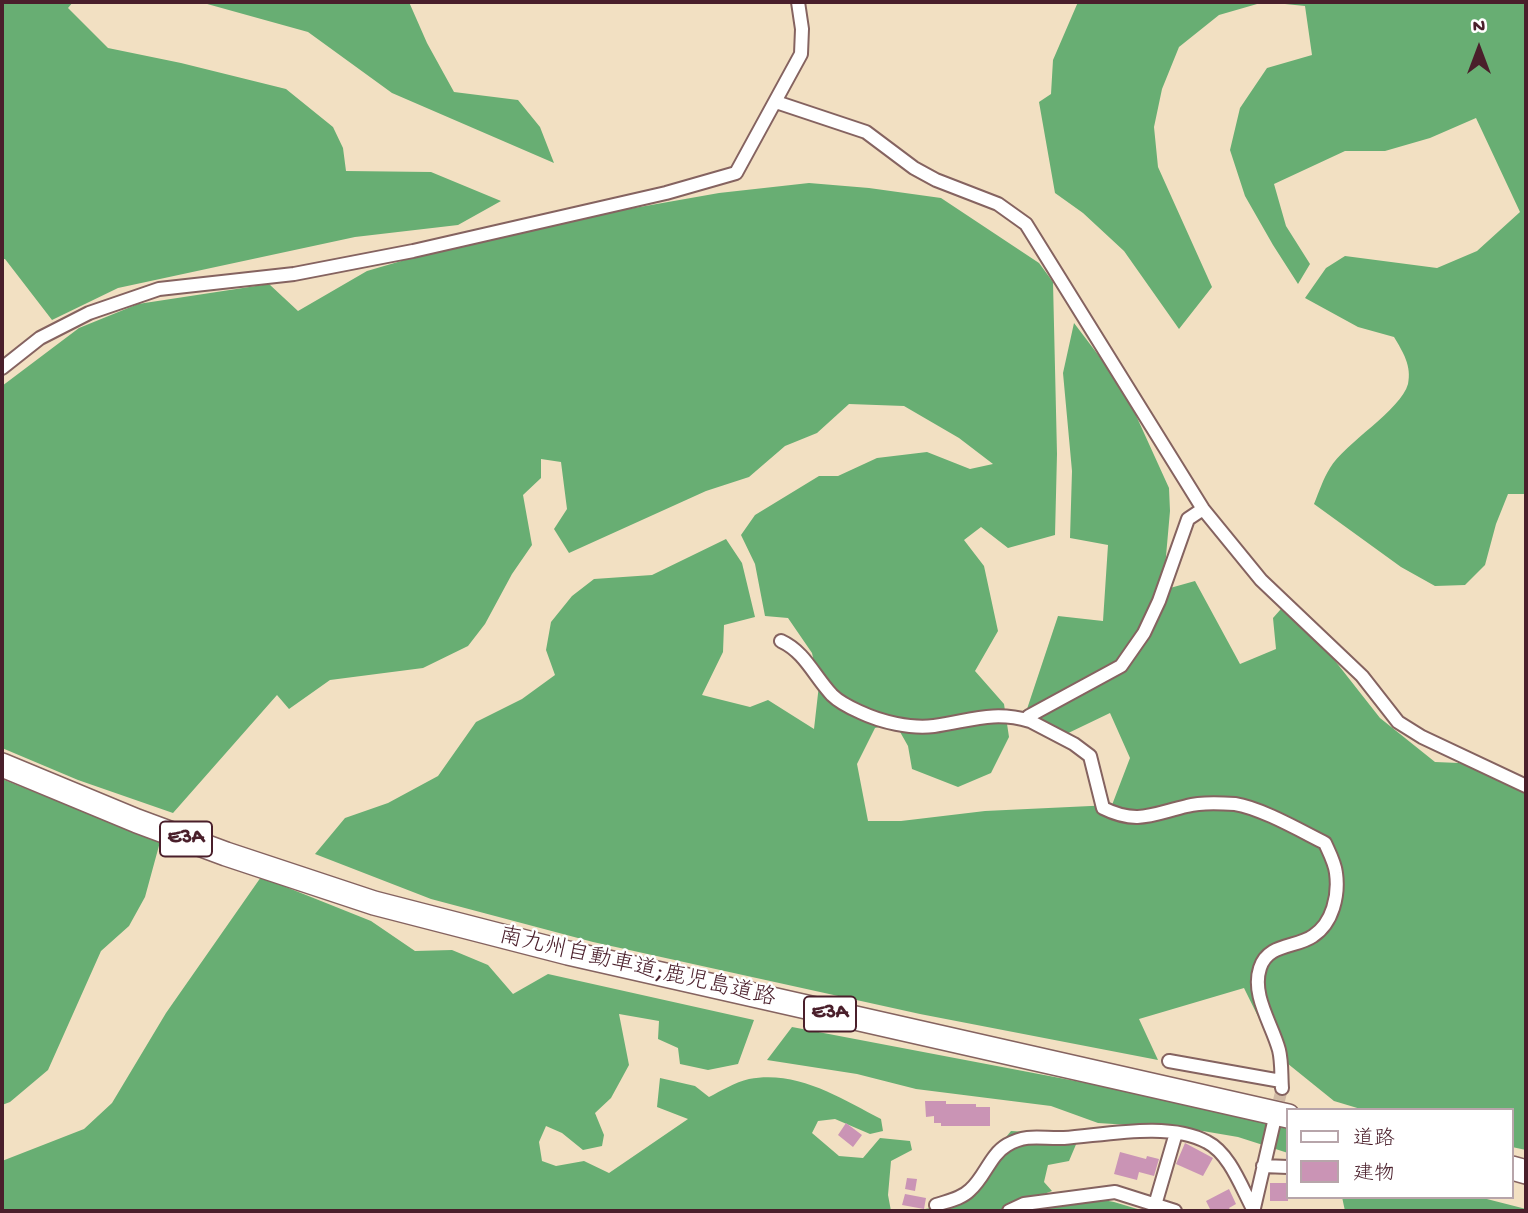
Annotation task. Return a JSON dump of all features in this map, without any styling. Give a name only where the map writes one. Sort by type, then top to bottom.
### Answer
[{"type":"highway","name":"南九州自動車道;鹿児島道路","points":[[2,765],[201,845],[374,903],[595,960],[1281,1119]]},
{"type":"street","points":[[2,368],[40,338],[89,313],[159,289],[294,274],[413,251],[666,193],[736,173],[801,54],[802,29],[798,2]]},
{"type":"street","points":[[776,102],[866,132],[914,168],[936,180],[998,204],[1026,225],[1203,509],[1261,580],[1362,676],[1398,722],[1422,737],[1526,786]]},
{"type":"street","points":[[1030,721],[1029,716],[1121,666],[1144,633],[1159,601],[1188,519],[1203,509]]},
{"type":"street","points":[[780,641],[794,648],[834,697],[861,713],[911,726],[933,726],[985,715],[1012,716],[1030,721],[1074,744],[1090,757],[1103,808],[1117,815],[1150,817],[1190,805],[1237,804],[1272,817],[1325,843],[1336,873],[1336,902],[1327,924],[1312,937],[1279,947],[1265,957],[1260,967],[1257,986],[1279,1052],[1282,1085],[1169,1061]]},
{"type":"street","points":[[1254,1209],[1263,1166],[1281,1119]]},
{"type":"street","points":[[936,1205],[958,1199],[971,1190],[998,1151],[1027,1136],[1061,1138],[1135,1130],[1176,1133],[1208,1142],[1222,1155],[1254,1209]]},
{"type":"street","points":[[1155,1205],[1176,1133]]},
{"type":"street","points":[[1263,1166],[1286,1167]]},
{"type":"street","points":[[1009,1211],[1024,1204],[1115,1192],[1175,1211]]},
{"type":"green space","points":[[2,2],[73,2],[68,8],[108,48],[286,89],[333,127],[343,148],[346,171],[431,172],[501,201],[458,225],[355,237],[118,288],[52,320],[5,259],[2,259]]},
{"type":"green space","points":[[200,2],[409,2],[427,43],[454,92],[518,100],[540,127],[554,163],[392,93],[308,32]]},
{"type":"green space","points":[[1078,2],[1264,2],[1219,15],[1179,47],[1162,89],[1154,127],[1158,167],[1212,287],[1179,329],[1124,251],[1083,213],[1055,193],[1039,102],[1051,94],[1053,60]]},
{"type":"green space","points":[[1265,2],[1526,2],[1526,494],[1508,494],[1496,524],[1485,565],[1465,585],[1435,586],[1401,567],[1314,504],[1325,477],[1337,458],[1395,405],[1403,394],[1408,384],[1409,371],[1394,337],[1358,327],[1305,298],[1326,268],[1345,256],[1437,268],[1477,251],[1520,212],[1476,118],[1430,138],[1385,151],[1345,151],[1274,184],[1286,226],[1310,264],[1298,284],[1245,196],[1230,150],[1240,108],[1267,68],[1312,55],[1305,6]]},
{"type":"green space","points":[[809,183],[941,198],[1039,263],[1053,282],[1057,454],[1055,535],[1008,548],[981,527],[964,540],[984,566],[998,631],[975,671],[1004,704],[1009,737],[991,773],[958,787],[912,769],[908,746],[895,723],[875,728],[857,764],[868,821],[901,821],[985,811],[1112,805],[1130,758],[1110,713],[1060,737],[1027,709],[1058,616],[1103,621],[1108,545],[1070,538],[1072,471],[1063,373],[1074,323],[1124,389],[1169,488],[1170,511],[1163,590],[1195,581],[1240,664],[1276,649],[1273,618],[1288,601],[1380,718],[1435,762],[1459,763],[1526,786],[1526,1150],[1514,1147],[1514,1108],[1357,1108],[1334,1101],[1277,1055],[1244,988],[1139,1019],[1158,1060],[920,1014],[593,942],[431,899],[315,854],[345,818],[388,803],[438,776],[476,722],[522,699],[555,675],[546,650],[551,622],[572,596],[594,579],[652,575],[726,539],[742,563],[755,617],[724,625],[723,652],[702,695],[750,707],[768,700],[814,729],[819,685],[812,653],[788,618],[765,616],[755,564],[741,535],[755,515],[819,476],[838,476],[877,458],[927,452],[970,469],[993,464],[959,438],[904,406],[849,404],[817,433],[785,446],[749,477],[706,491],[569,553],[554,529],[567,509],[561,462],[541,459],[541,478],[523,495],[532,545],[512,574],[485,624],[468,646],[423,668],[330,680],[289,709],[277,695],[173,813],[78,780],[2,748],[2,386],[79,328],[138,304],[269,284],[298,311],[367,271],[504,231],[719,193]]},
{"type":"green space","points":[[2,779],[160,842],[145,897],[129,926],[101,951],[48,1070],[10,1102],[2,1105]]},
{"type":"green space","points":[[261,877],[371,921],[415,951],[452,950],[488,965],[513,994],[548,974],[754,1020],[738,1064],[708,1070],[680,1064],[678,1048],[658,1039],[659,1021],[619,1014],[629,1065],[611,1098],[595,1113],[604,1135],[602,1146],[583,1150],[562,1133],[546,1126],[539,1142],[542,1161],[556,1166],[584,1161],[609,1173],[688,1119],[657,1107],[660,1078],[695,1086],[709,1097],[749,1079],[785,1078],[818,1088],[881,1119],[883,1131],[870,1134],[835,1119],[818,1121],[812,1133],[839,1156],[863,1158],[880,1138],[910,1141],[912,1150],[891,1161],[888,1195],[891,1211],[2,1211],[2,1161],[84,1129],[112,1103],[166,1013]]},
{"type":"green space","points":[[792,1027],[1128,1091],[1286,1129],[1286,1152],[1238,1137],[1191,1129],[1098,1123],[1051,1106],[916,1089],[857,1074],[767,1060]]},
{"type":"green space","points":[[1011,1131],[1080,1135],[1069,1161],[1048,1165],[1044,1182],[1052,1191],[998,1211],[925,1211],[957,1204],[970,1181]]},
{"type":"green space","points":[[1077,1195],[1114,1202],[1144,1211],[1016,1211]]},
{"type":"green space","points":[[1342,1199],[1487,1199],[1526,1209],[1526,1211],[1345,1211]]},
{"type":"building","points":[[925,1101],[990,1107],[990,1126],[941,1126],[941,1123],[934,1123],[934,1116],[926,1117]]},
{"type":"building","points":[[846,1123],[862,1135],[853,1147],[838,1135]]},
{"type":"building","points":[[1185,1143],[1213,1158],[1203,1176],[1176,1164]]},
{"type":"building","points":[[1120,1152],[1146,1159],[1147,1156],[1159,1159],[1154,1176],[1139,1172],[1137,1180],[1114,1174]]},
{"type":"building","points":[[907,1178],[917,1179],[915,1191],[905,1189]]},
{"type":"building","points":[[1270,1183],[1286,1183],[1288,1201],[1270,1201]]},
{"type":"building","points":[[1229,1189],[1236,1204],[1229,1208],[1231,1211],[1211,1211],[1206,1201]]},
{"type":"building","points":[[905,1194],[926,1198],[924,1209],[902,1205]]},
{"type":"tunnel","points":[[1275,1118],[1282,1088]]}]
